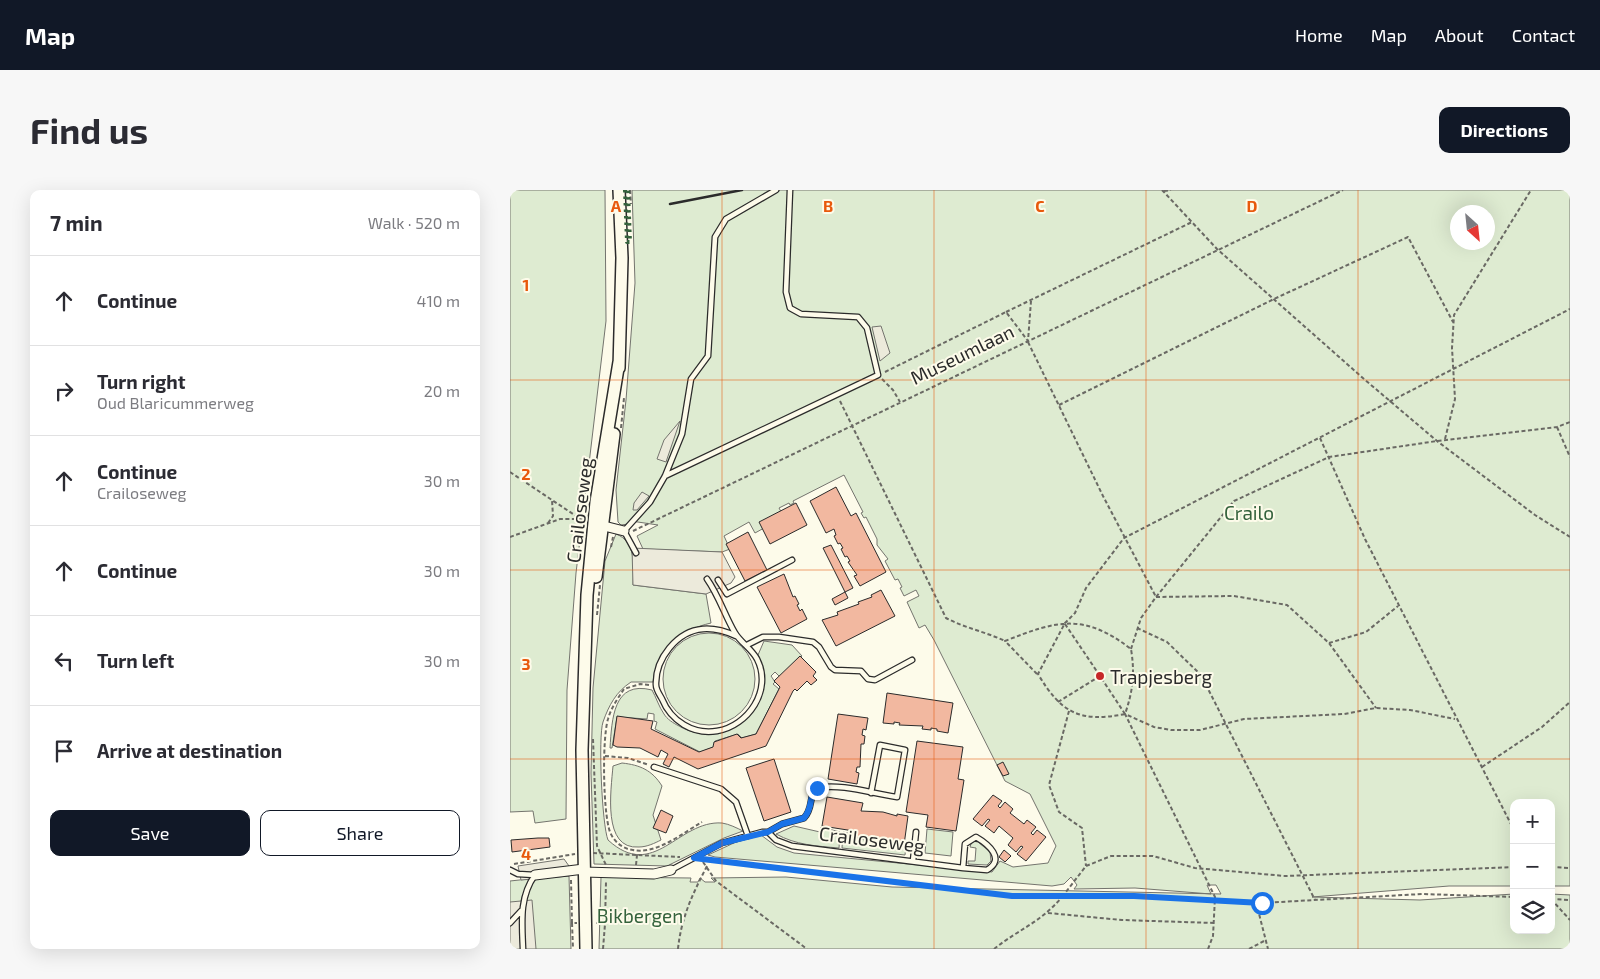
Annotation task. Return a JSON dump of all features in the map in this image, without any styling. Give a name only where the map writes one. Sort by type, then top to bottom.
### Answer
[{"type":"main road","name":"Crailoseweg","points":[[586,949],[582,750],[587,595],[594,522],[617,403],[622,258],[619,190]]},
{"type":"street","points":[[594,522],[624,531]]},
{"type":"street","points":[[535,875],[584,870],[654,874],[671,870]]},
{"type":"lane","points":[[636,553],[624,531],[650,502],[664,476],[682,434],[691,379],[708,356],[715,238],[726,219],[776,190]]},
{"type":"lane","points":[[664,476],[878,375],[867,328],[858,317],[801,314],[790,308],[786,292],[790,190]]},
{"type":"lane","points":[[718,580],[727,594],[792,560]]},
{"type":"lane","points":[[707,579],[736,636]]},
{"type":"lane","points":[[702,629],[720,629],[736,636],[748,645],[758,661],[762,678],[760,694],[752,710],[726,730],[709,732],[692,729],[677,721],[666,708],[656,686],[661,660],[671,645],[685,634],[702,629]]},
{"type":"lane","points":[[748,645],[763,637],[779,637],[812,642],[819,647],[831,667],[838,670],[861,671],[868,679],[875,680],[912,660]]},
{"type":"lane","points":[[671,870],[722,843],[768,832],[782,824],[804,818],[812,807],[812,795],[817,788],[826,786],[898,798],[905,750],[880,745],[871,793]]},
{"type":"lane","points":[[654,767],[720,789],[736,802],[748,836]]},
{"type":"lane","name":"Crailoseweg","points":[[768,832],[776,840],[792,846],[963,868],[987,870],[992,867],[996,856],[992,848],[976,836],[970,839],[965,844],[963,868]]},
{"type":"lane","points":[[913,861],[916,832]]},
{"type":"lane","points":[[510,870],[518,874],[535,875]]},
{"type":"lane","points":[[523,949],[522,911],[528,885],[535,875]]},
{"type":"lane","points":[[510,923],[522,911]]},
{"type":"path","points":[[1163,191],[1171,190]]},
{"type":"path","name":"Museumlaan","points":[[624,531],[644,527],[1217,249],[1343,190]]},
{"type":"path","points":[[1444,440],[1455,399],[1453,368],[1454,315],[1466,292],[1531,190]]},
{"type":"path","points":[[1163,191],[1217,249],[1389,401],[1437,441],[1535,515],[1570,537]]},
{"type":"path","points":[[900,402],[893,390],[878,375],[1192,222]]},
{"type":"path","points":[[1059,405],[1274,299],[1408,237],[1453,322]]},
{"type":"path","points":[[1028,341],[1031,301]]},
{"type":"path","points":[[1038,674],[1064,623],[1076,614],[1086,588],[1124,538],[1570,309]]},
{"type":"path","points":[[1006,312],[1028,341],[1124,538],[1155,597]]},
{"type":"path","points":[[837,395],[946,618],[965,628],[990,634],[1005,641],[1038,674],[1057,703],[1069,711],[1090,717],[1110,717],[1125,714],[1154,727],[1171,730],[1200,730],[1244,719],[1344,714],[1376,708],[1410,710],[1455,719]]},
{"type":"path","points":[[1125,714],[1132,693],[1135,670],[1130,649],[1137,628],[1155,597],[1234,501],[1328,457],[1444,440],[1557,427],[1570,422]]},
{"type":"path","points":[[1557,427],[1570,457]]},
{"type":"path","points":[[1320,437],[1399,606],[1455,719],[1510,822]]},
{"type":"path","points":[[510,472],[579,518]]},
{"type":"path","points":[[548,523],[552,516],[552,500]]},
{"type":"path","points":[[510,537],[560,519],[579,518],[594,522]]},
{"type":"path","points":[[1155,597],[1234,596],[1287,605],[1328,644],[1376,708]]},
{"type":"path","points":[[1328,644],[1366,632],[1399,606]]},
{"type":"path","points":[[1005,641],[1033,630],[1064,623],[1091,625],[1115,637],[1130,649]]},
{"type":"path","points":[[1064,623],[1125,714],[1202,869],[1215,899],[1213,936],[1208,949]]},
{"type":"path","points":[[1137,628],[1168,642],[1201,675],[1315,900]]},
{"type":"path","points":[[1057,703],[1100,676]]},
{"type":"path","points":[[656,686],[640,684],[624,689],[608,718],[605,756],[607,814],[610,833],[624,848],[635,851],[650,849],[702,822]]},
{"type":"path","points":[[1481,768],[1542,727],[1570,702]]},
{"type":"path","points":[[1069,711],[1049,785],[1059,812],[1082,828],[1086,866]]},
{"type":"path","points":[[605,756],[628,758],[654,767]]},
{"type":"path","points":[[598,853],[694,858]]},
{"type":"path","points":[[510,865],[573,854]]},
{"type":"path","points":[[994,949],[1010,936],[1048,913],[1086,866],[1111,856],[1153,856],[1202,869],[1285,876],[1510,867]]},
{"type":"path","points":[[807,949],[716,881],[700,858],[794,871],[1012,896],[1134,896],[1256,902],[1422,894],[1510,897]]},
{"type":"path","points":[[678,949],[680,930],[691,896],[707,866]]},
{"type":"path","points":[[1555,867],[1570,868]]},
{"type":"path","points":[[1555,899],[1570,900]]},
{"type":"path","points":[[1256,902],[1268,949]]},
{"type":"path","points":[[1555,903],[1570,920]]},
{"type":"path","points":[[1048,913],[1122,920],[1214,923]]},
{"type":"path","points":[[572,923],[572,949]]},
{"type":"path","points":[[603,949],[605,923]]},
{"type":"path","points":[[1249,949],[1265,940]]},
{"type":"green space","points":[[510,190],[605,190],[606,321],[576,573],[567,690],[566,819],[535,823],[533,811],[510,812]]},
{"type":"green space","name":"Crailo","points":[[632,190],[1570,190],[1570,886],[1555,886],[1555,799],[1510,799],[1510,886],[1449,886],[1312,897],[1420,900],[1510,894],[1510,934],[1555,934],[1555,894],[1570,895],[1570,949],[599,949],[601,877],[691,878],[690,882],[698,882],[700,878],[705,882],[715,882],[711,878],[786,877],[892,887],[1207,894],[1135,888],[1074,889],[1077,885],[1071,877],[1064,884],[1052,886],[708,855],[736,842],[761,835],[777,847],[794,853],[992,872],[1000,861],[1013,867],[1048,863],[1056,846],[1030,794],[1005,781],[934,640],[925,625],[919,628],[907,602],[919,596],[916,590],[904,596],[900,588],[902,587],[898,579],[895,580],[885,561],[888,559],[877,545],[877,539],[866,517],[864,518],[861,513],[863,512],[844,475],[793,501],[794,503],[790,505],[789,503],[779,508],[784,517],[755,533],[749,522],[724,536],[730,549],[722,552],[643,549],[637,536],[658,525],[631,521],[628,524],[621,525],[618,522],[616,490],[626,400],[635,283]],"holes":[[[1207,885],[1216,885],[1221,894],[1211,894]]]},
{"type":"green space","points":[[616,534],[628,543],[631,549],[633,585],[706,594],[711,623],[680,636],[659,660],[653,682],[631,682],[617,695],[608,710],[603,722],[601,762],[602,800],[608,840],[624,851],[639,855],[653,852],[692,830],[706,825],[722,823],[743,831],[724,838],[667,866],[594,864],[591,773],[593,688],[605,561]]},
{"type":"green space","points":[[709,633],[726,637],[741,647],[751,662],[755,679],[751,696],[741,711],[726,721],[709,725],[692,721],[677,711],[667,696],[663,679],[667,662],[677,647],[692,637]]},
{"type":"green space","points":[[764,641],[792,645],[802,656],[780,677],[775,672],[771,676],[775,682],[773,684],[779,689],[756,734],[742,738],[738,734],[715,741],[714,747],[700,752],[655,729],[657,722],[654,721],[654,714],[648,713],[647,719],[617,717],[612,748],[610,748],[612,725],[617,704],[622,696],[629,691],[639,688],[652,690],[665,716],[679,726],[697,733],[714,733],[731,729],[745,719],[756,707],[762,691],[763,674],[758,655]]},
{"type":"green space","points":[[622,763],[645,769],[662,786],[653,815],[661,840],[648,846],[627,845],[619,839],[614,829],[611,817],[613,766]]},
{"type":"green space","points":[[794,826],[820,832],[821,827],[840,832],[839,848],[799,843],[776,834]]},
{"type":"green space","points":[[927,829],[953,832],[951,856],[925,853]]},
{"type":"green space","points":[[843,832],[852,834],[852,838],[906,846],[905,855],[842,848]]},
{"type":"green space","points":[[972,841],[978,842],[990,852],[991,861],[987,865],[968,864],[968,861],[975,861],[976,848],[970,847]]},
{"type":"green space","points":[[569,876],[571,949],[510,949],[510,881]]},
{"type":"shaded area","points":[[881,326],[890,353],[880,361],[872,327]]},
{"type":"shaded area","points":[[680,421],[666,462],[657,459],[664,440]]},
{"type":"shaded area","points":[[642,492],[649,496],[637,510],[633,510],[634,503]]},
{"type":"shaded area","points":[[632,548],[722,552],[735,577],[731,583],[706,594],[633,585]]},
{"type":"shaded area","points":[[564,859],[569,866],[569,876],[521,880],[518,866]]},
{"type":"shaded area","points":[[532,900],[536,949],[510,949],[510,902]]},
{"type":"building","points":[[836,487],[851,516],[856,513],[886,572],[860,586],[854,576],[857,575],[848,562],[850,561],[847,556],[845,557],[841,549],[843,548],[840,543],[838,544],[834,536],[836,535],[834,529],[826,533],[810,501]]},
{"type":"building","points":[[796,503],[807,525],[770,544],[759,522]]},
{"type":"building","points":[[748,532],[767,570],[745,581],[726,544]]},
{"type":"building","points":[[831,545],[853,588],[845,592],[823,548]]},
{"type":"building","points":[[784,574],[793,597],[795,596],[799,604],[797,605],[800,611],[802,609],[807,619],[781,633],[757,587]]},
{"type":"building","points":[[881,590],[895,616],[836,646],[822,620],[838,615],[837,612],[859,604],[858,602],[872,597],[871,595]]},
{"type":"building","points":[[845,592],[848,598],[835,605],[832,599]]},
{"type":"building","points":[[800,656],[816,672],[813,676],[817,680],[811,685],[807,681],[797,691],[795,689],[793,691],[766,746],[698,769],[674,757],[669,767],[663,764],[668,754],[661,750],[658,757],[640,748],[617,747],[613,745],[617,716],[653,721],[651,729],[699,752],[713,747],[714,742],[737,734],[741,738],[756,734],[780,687],[774,681]]},
{"type":"building","points":[[887,693],[953,703],[948,733],[931,728],[931,730],[922,729],[923,726],[899,725],[900,723],[894,722],[894,724],[883,723]]},
{"type":"building","points":[[838,714],[868,718],[866,730],[863,729],[862,735],[865,736],[864,744],[861,744],[860,767],[857,767],[856,772],[859,773],[857,784],[828,779]]},
{"type":"building","points":[[917,741],[963,747],[958,779],[964,780],[956,831],[926,827],[928,815],[906,812]]},
{"type":"building","points":[[774,759],[791,812],[764,821],[746,768]]},
{"type":"building","points":[[1003,762],[1009,774],[1003,776],[997,765]]},
{"type":"building","points":[[993,795],[1002,801],[998,806],[1000,808],[1005,802],[1013,809],[1010,813],[1024,824],[1027,820],[1036,827],[1031,833],[1033,835],[1037,830],[1046,837],[1026,861],[1017,854],[1023,847],[1021,846],[1016,852],[1008,845],[1013,838],[999,826],[994,833],[985,826],[990,820],[988,819],[982,826],[973,819]]},
{"type":"building","points":[[827,797],[863,803],[861,811],[908,816],[904,845],[853,837],[854,831],[822,826]]},
{"type":"building","points":[[661,810],[673,816],[666,833],[653,828]]},
{"type":"building","points":[[549,838],[550,847],[512,852],[511,840]]},
{"type":"building","points":[[1004,850],[1011,856],[1005,862],[999,857]]},
{"type":"hedge","points":[[625,190],[627,242],[630,242],[628,190]]},
{"type":"wall","points":[[670,204],[742,190]]},
{"type":"place","name":"Trapjesberg","points":[[1100,676]]},
{"type":"route","points":[[817,788],[813,791],[812,807],[804,818],[782,824],[768,832],[722,843],[694,858],[794,871],[968,889],[1012,896],[1134,896],[1262,903]]},
{"type":"park label","name":"Bikbergen","points":[[640,915]]}]
